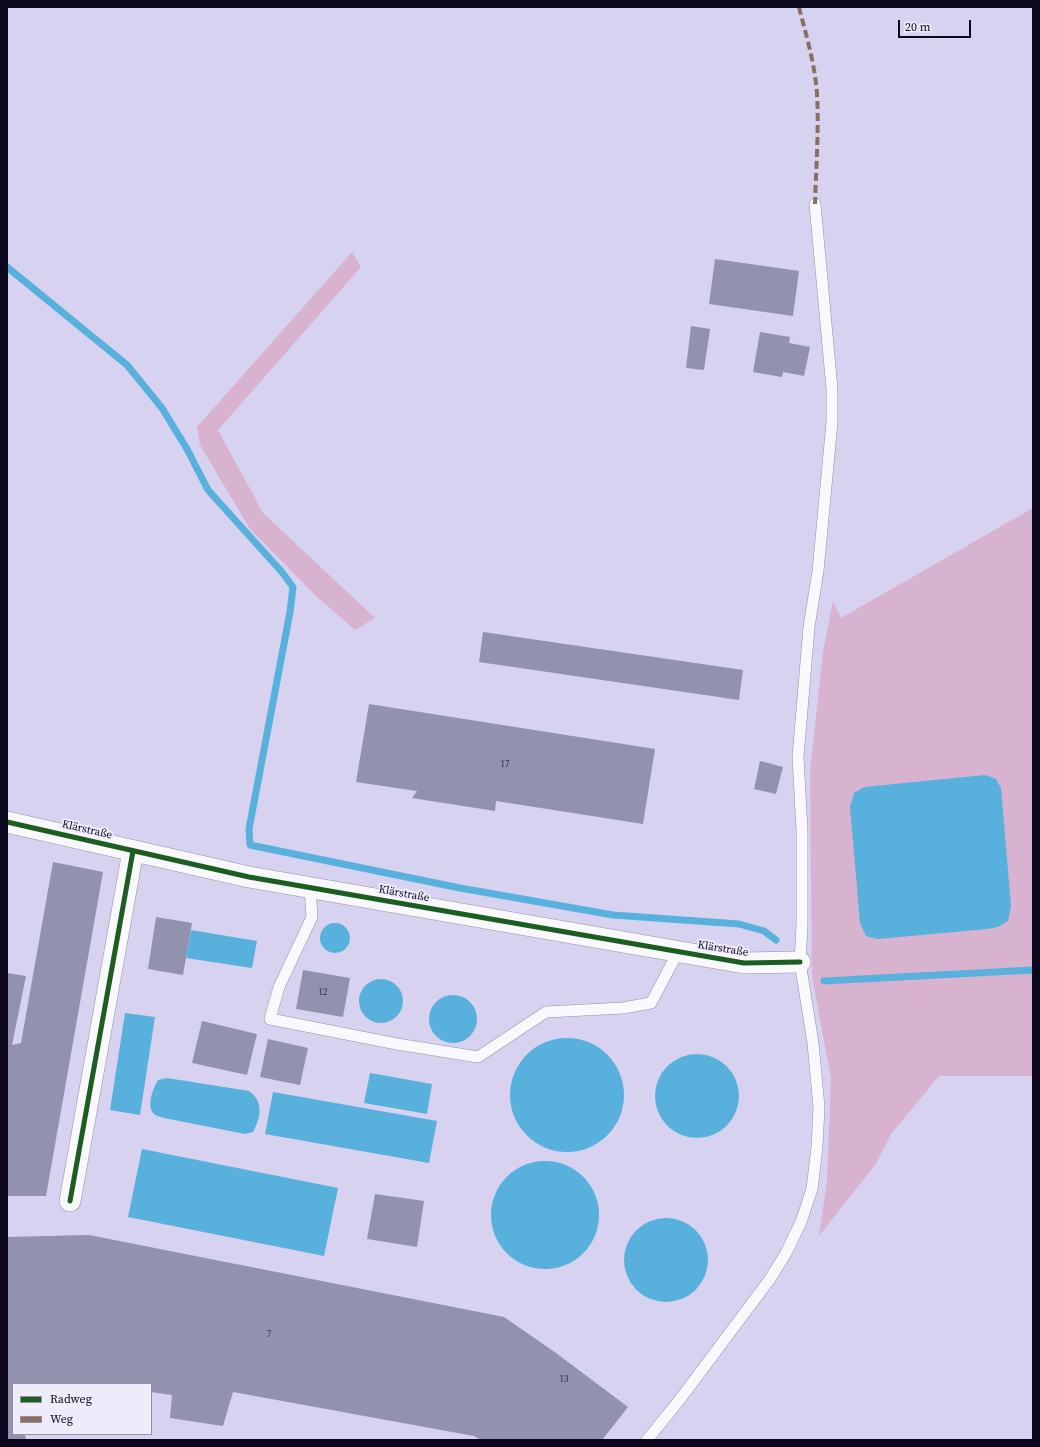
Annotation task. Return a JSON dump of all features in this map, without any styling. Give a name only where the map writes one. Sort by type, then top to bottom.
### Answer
[{"type":"street","name":"Klärstraße","points":[[7,822],[249,877],[310,888],[744,963],[800,962]]},
{"type":"street","points":[[70,1201],[133,851]]},
{"type":"lane","points":[[647,1440],[681,1398],[770,1279],[801,1222],[812,1189],[817,1147],[819,1106],[813,1042],[800,962],[802,926],[802,831],[798,757],[809,626],[818,571],[832,422],[832,389],[815,204]]},
{"type":"lane","points":[[310,888],[312,917],[279,987],[270,1019],[397,1044],[478,1057],[546,1012],[623,1008],[651,1003],[678,952]]},
{"type":"shaded area","points":[[352,252],[361,267],[218,430],[263,513],[375,618],[355,630],[314,594],[250,529],[200,445],[197,427]]},
{"type":"shaded area","points":[[1033,508],[1033,1076],[939,1076],[892,1133],[875,1165],[819,1236],[827,1181],[831,1079],[812,976],[810,772],[823,652],[833,601],[841,618]]},
{"type":"water","points":[[985,775],[996,779],[1001,788],[1011,906],[1008,921],[998,927],[987,929],[878,939],[866,936],[860,923],[850,807],[854,793],[864,787]]},
{"type":"water","points":[[335,923],[346,927],[350,938],[346,949],[335,953],[324,949],[320,938],[324,927]]},
{"type":"water","points":[[191,930],[257,941],[252,968],[186,958]]},
{"type":"water","points":[[377,979],[385,979],[390,980],[397,985],[402,992],[402,1010],[397,1017],[390,1022],[377,1023],[369,1020],[362,1013],[359,1005],[359,997],[362,989],[369,982]]},
{"type":"water","points":[[448,995],[458,995],[467,999],[473,1005],[476,1010],[476,1028],[467,1039],[458,1043],[448,1043],[439,1039],[433,1033],[429,1024],[429,1014],[433,1005],[439,999]]},
{"type":"water","points":[[125,1013],[155,1017],[140,1115],[110,1110]]},
{"type":"water","points":[[567,1038],[589,1043],[607,1055],[619,1073],[624,1095],[619,1117],[607,1135],[589,1147],[567,1152],[545,1147],[527,1135],[515,1117],[510,1095],[515,1073],[527,1055],[545,1043]]},
{"type":"water","points":[[697,1054],[713,1057],[727,1066],[736,1080],[739,1096],[736,1112],[727,1126],[713,1135],[697,1138],[681,1135],[667,1126],[658,1112],[655,1096],[658,1080],[667,1066],[681,1057]]},
{"type":"water","points":[[370,1073],[432,1084],[427,1114],[364,1103]]},
{"type":"water","points":[[167,1078],[249,1091],[257,1100],[260,1110],[258,1121],[253,1132],[245,1134],[155,1115],[152,1111],[150,1102],[152,1092],[158,1080]]},
{"type":"water","points":[[273,1092],[437,1121],[429,1163],[265,1134]]},
{"type":"water","points":[[142,1149],[338,1188],[324,1256],[128,1217]]},
{"type":"water","points":[[545,1161],[566,1165],[583,1177],[595,1194],[599,1215],[595,1236],[583,1253],[566,1265],[545,1269],[524,1265],[507,1253],[495,1236],[491,1215],[495,1194],[507,1177],[524,1165]]},
{"type":"water","points":[[666,1218],[682,1221],[696,1230],[705,1244],[708,1260],[705,1276],[696,1290],[682,1299],[666,1302],[650,1299],[636,1290],[627,1276],[624,1260],[627,1244],[636,1230],[650,1221]]},
{"type":"building","points":[[715,259],[799,271],[793,316],[709,304]]},
{"type":"building","points":[[691,326],[710,329],[704,370],[686,368]]},
{"type":"building","points":[[760,332],[790,337],[789,343],[810,347],[804,376],[783,372],[782,377],[753,372]]},
{"type":"building","points":[[483,632],[743,670],[739,700],[479,662]]},
{"type":"building","points":[[369,704],[655,749],[643,824],[496,801],[495,811],[412,798],[417,791],[356,782]]},
{"type":"building","points":[[760,761],[783,767],[776,794],[754,789]]},
{"type":"building","points":[[53,862],[103,872],[46,1196],[7,1196],[7,973],[26,976],[12,1045],[21,1043]]},
{"type":"building","points":[[156,917],[192,923],[183,975],[148,969]]},
{"type":"building","points":[[303,970],[350,978],[343,1017],[296,1009]]},
{"type":"building","points":[[202,1021],[257,1034],[247,1075],[192,1063]]},
{"type":"building","points":[[268,1039],[308,1048],[300,1085],[260,1077]]},
{"type":"building","points":[[375,1194],[424,1201],[417,1247],[367,1239]]},
{"type":"building","points":[[89,1235],[504,1317],[556,1353],[628,1407],[602,1440],[481,1440],[474,1436],[233,1392],[223,1426],[170,1418],[172,1395],[152,1392],[152,1383],[12,1383],[12,1435],[25,1435],[26,1440],[7,1440],[7,1237]]},
{"type":"waterway","points":[[7,267],[127,365],[162,408],[187,449],[208,490],[281,571],[293,587],[290,612],[249,829],[250,845],[460,888],[613,915],[739,924],[764,931],[776,940]]},
{"type":"waterway","points":[[824,981],[1033,970]]},
{"type":"marked path","points":[[799,7],[812,61],[817,94],[818,135],[815,204]]},
{"type":"cycle path","points":[[7,822],[249,877],[744,963],[800,962]]},
{"type":"cycle path","points":[[70,1201],[133,851]]}]
